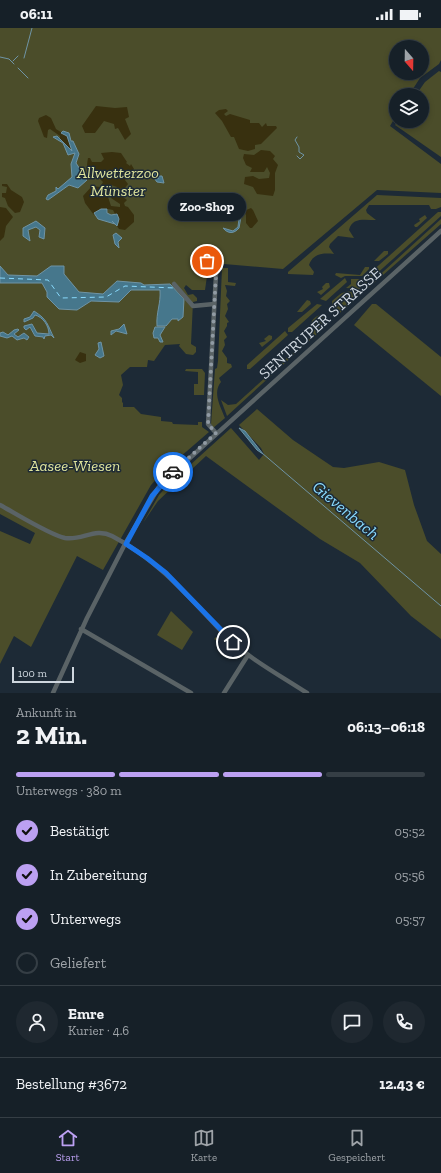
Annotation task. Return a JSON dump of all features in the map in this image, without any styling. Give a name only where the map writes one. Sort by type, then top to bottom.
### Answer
[{"type":"street","name":"SENTRUPER STRASSE","points":[[53,693],[82,630],[126,544],[160,485],[441,231]]},
{"type":"street","points":[[207,261],[216,274],[208,424],[216,433]]},
{"type":"street","points":[[174,284],[193,306],[214,304]]},
{"type":"street","points":[[0,505],[63,538],[78,538],[101,532],[126,544],[166,573],[224,633],[248,654],[307,693]]},
{"type":"street","points":[[82,630],[190,693]]},
{"type":"street","points":[[224,693],[248,654]]},
{"type":"green space","points":[[0,28],[441,28],[441,60],[439,64],[429,71],[429,40],[389,40],[389,80],[419,80],[414,88],[389,88],[389,128],[393,128],[441,164],[441,193],[377,190],[283,269],[224,264],[218,267],[211,258],[204,264],[202,270],[207,276],[205,290],[192,290],[186,285],[184,288],[188,295],[193,294],[197,298],[197,301],[193,302],[191,344],[196,347],[196,352],[193,355],[186,354],[179,346],[180,344],[165,345],[154,361],[148,360],[147,367],[130,367],[121,375],[123,385],[119,395],[122,398],[123,407],[134,407],[141,414],[161,417],[161,421],[172,422],[173,424],[198,425],[198,422],[202,422],[202,427],[209,432],[165,470],[151,485],[103,570],[77,556],[31,647],[14,636],[0,664],[0,531],[30,544],[35,533],[0,514]]},
{"type":"green space","points":[[439,71],[441,72],[441,157],[399,128],[429,128],[429,88],[421,88]]},
{"type":"green space","points":[[377,195],[441,198],[441,207],[431,209],[429,205],[369,205],[366,210],[367,213],[376,220],[359,220],[353,223],[349,230],[354,238],[338,236],[329,247],[334,254],[319,255],[311,261],[309,265],[314,272],[313,275],[288,274],[288,272]]},
{"type":"green space","points":[[438,212],[441,212],[441,216],[374,276],[369,277],[369,274]]},
{"type":"green space","points":[[425,215],[427,218],[415,227],[414,225],[420,221],[419,219]]},
{"type":"green space","points":[[441,219],[441,224],[341,312],[338,314],[332,308],[332,301],[342,293],[361,292]]},
{"type":"green space","points":[[384,251],[388,251],[388,254],[379,261],[374,261]]},
{"type":"green space","points":[[365,267],[369,267],[369,269],[362,276],[345,276],[341,278],[335,275],[336,273],[360,275]]},
{"type":"green space","points":[[222,268],[228,268],[228,282],[236,283],[235,286],[225,285],[227,291],[226,296],[230,301],[227,304],[228,309],[225,316],[229,322],[227,323],[224,331],[227,337],[224,340],[225,345],[222,351],[227,358],[227,363],[231,364],[232,367],[219,378],[221,382],[218,386],[217,395],[225,418],[213,428],[211,424],[215,369],[217,368],[218,361]]},
{"type":"green space","points":[[365,276],[369,281],[359,289],[346,288],[351,284],[351,279],[362,279]]},
{"type":"green space","points":[[345,278],[347,282],[326,301],[320,299]]},
{"type":"green space","points":[[326,283],[329,283],[330,287],[321,295],[317,292],[323,289],[322,287]]},
{"type":"green space","points":[[307,300],[310,301],[311,304],[302,312],[297,312]]},
{"type":"green space","points":[[317,304],[322,305],[292,332],[288,332],[288,328]]},
{"type":"green space","points":[[372,304],[376,304],[441,357],[441,396],[354,325]]},
{"type":"green space","points":[[320,315],[324,316],[323,319],[327,321],[328,319],[330,322],[227,416],[221,400],[228,405],[236,404],[309,338],[311,334],[312,320]]},
{"type":"green space","points":[[285,331],[288,335],[250,369],[247,369],[247,365]]},
{"type":"green space","points":[[269,335],[272,336],[272,339],[262,347],[259,343],[266,341],[264,339]]},
{"type":"green space","points":[[186,369],[202,369],[205,373],[204,395],[194,395],[194,384],[198,384],[198,372],[185,371]]},
{"type":"green space","points":[[257,409],[293,440],[333,467],[344,468],[379,462],[405,470],[414,505],[427,541],[441,554],[441,639],[411,616],[360,563],[320,539],[206,456],[158,501],[143,523],[159,495],[169,484],[231,428],[259,460],[264,454],[261,448],[239,425]]},
{"type":"green space","points":[[171,611],[193,632],[182,650],[157,635]]},
{"type":"green space","points":[[216,637],[242,655],[242,658],[214,639]]},
{"type":"sand","points":[[96,106],[115,108],[127,107],[129,117],[125,119],[131,134],[125,140],[118,128],[115,129],[114,124],[104,121],[95,133],[85,133],[82,126]]},
{"type":"sand","points":[[226,109],[228,111],[224,114],[226,116],[230,114],[250,120],[250,123],[259,123],[262,127],[266,123],[267,126],[276,126],[277,128],[261,144],[255,145],[255,149],[248,151],[239,149],[234,137],[231,137],[222,121],[215,113],[219,110]]},
{"type":"sand","points":[[46,115],[51,118],[56,129],[67,136],[72,147],[70,149],[60,139],[60,136],[50,129],[48,130],[47,138],[44,137],[38,121],[39,118]]},
{"type":"sand","points":[[261,150],[270,151],[275,156],[273,159],[278,165],[275,173],[275,190],[273,196],[257,194],[253,187],[244,184],[245,177],[253,176],[259,179],[269,178],[270,173],[267,167],[264,172],[250,172],[252,168],[246,165],[243,158],[244,154],[254,155]]},
{"type":"sand","points":[[101,153],[121,153],[127,162],[126,163],[130,166],[131,164],[134,169],[125,180],[128,184],[125,188],[119,189],[124,190],[120,195],[127,200],[124,203],[125,206],[128,207],[134,215],[134,222],[125,230],[119,229],[117,226],[119,222],[113,210],[108,209],[108,214],[107,209],[101,209],[94,215],[85,203],[83,196],[92,186],[100,187],[103,182],[96,175],[90,175],[87,167],[88,158],[90,158],[92,162],[101,162],[104,159]],"holes":[[[111,185],[117,187],[111,198],[120,204],[120,207],[111,206],[108,197]]]},
{"type":"sand","points":[[2,184],[7,184],[11,190],[22,197],[24,202],[20,212],[15,213],[8,206],[5,198],[2,197],[2,193],[6,193],[7,187],[2,186]]},
{"type":"sand","points":[[0,207],[6,208],[13,217],[6,226],[4,237],[0,241]]},
{"type":"sand","points":[[251,208],[258,221],[252,228],[250,228],[246,223],[246,215],[244,211]]},
{"type":"sand","points":[[80,352],[86,354],[86,361],[80,363],[75,360]]},
{"type":"water","points":[[63,131],[69,133],[71,141],[73,141],[79,154],[76,163],[87,180],[78,188],[69,185],[48,200],[46,199],[48,195],[56,191],[56,187],[58,189],[72,177],[71,164],[75,153],[68,155],[63,143],[53,137],[57,136],[72,151],[67,136],[61,133]]},
{"type":"water","points":[[155,171],[158,179],[159,176],[162,176],[164,183],[157,182],[151,174]]},
{"type":"water","points":[[224,206],[229,206],[241,217],[239,228],[233,232],[229,232],[223,228],[233,231],[238,227],[239,218],[234,216],[227,208],[221,208]]},
{"type":"water","points":[[101,209],[107,209],[107,213],[111,215],[117,214],[119,219],[117,226],[98,219],[94,213]]},
{"type":"water","points":[[36,221],[45,228],[44,239],[39,237],[40,230],[36,227],[28,230],[30,241],[23,236],[23,228]]},
{"type":"water","points":[[116,233],[122,238],[118,242],[119,248],[115,244],[113,235]]},
{"type":"water","points":[[0,266],[8,275],[37,276],[51,266],[64,266],[64,274],[79,292],[103,294],[117,281],[141,283],[144,285],[170,284],[184,299],[183,317],[178,321],[178,319],[172,319],[166,326],[157,326],[160,290],[131,290],[119,302],[91,301],[77,310],[59,309],[47,297],[47,292],[42,283],[0,283]]},
{"type":"water","points":[[34,311],[45,320],[54,338],[51,335],[45,336],[44,339],[43,337],[35,336],[30,327],[26,330],[24,328],[24,326],[32,324],[37,333],[49,334],[45,322],[38,316],[35,315],[33,318],[24,322],[24,319],[30,317]]},
{"type":"water","points":[[124,324],[127,334],[116,331],[111,335],[111,331],[119,329]]},
{"type":"water","points":[[155,327],[165,327],[160,335],[163,342],[160,342],[158,338],[154,338],[153,333]]},
{"type":"water","points":[[14,330],[19,330],[14,334],[18,337],[24,333],[29,337],[27,340],[24,338],[17,340],[12,336],[7,338],[0,336],[0,333],[3,332],[8,335]]},
{"type":"water","points":[[101,342],[104,356],[100,358],[95,355],[99,349],[98,343]]},
{"type":"water","points":[[239,428],[245,431],[263,454],[257,450]]},
{"type":"waterway","points":[[24,58],[32,28]]},
{"type":"waterway","points":[[13,61],[18,56]]},
{"type":"waterway","points":[[0,57],[9,59],[14,64]]},
{"type":"waterway","points":[[18,68],[28,78]]},
{"type":"waterway","points":[[297,137],[295,140],[299,147],[299,152],[304,155],[300,159],[297,156]]},
{"type":"waterway","name":"Gievenbach","points":[[262,453],[441,606]]},
{"type":"ferry route","points":[[0,278],[48,280],[61,298],[106,297],[125,286],[175,288]]},
{"type":"way so far","points":[[173,472],[216,433],[208,424],[216,274],[207,261]]},
{"type":"place","name":"Zoo-Shop","points":[[207,261]]},
{"type":"route","points":[[173,472],[160,485],[152,496],[126,544],[166,573],[233,642]]},
{"type":"park label","name":"Allwetterzoo Münster","points":[[118,181]]},
{"type":"park label","name":"Aasee-Wiesen","points":[[75,465]]}]
